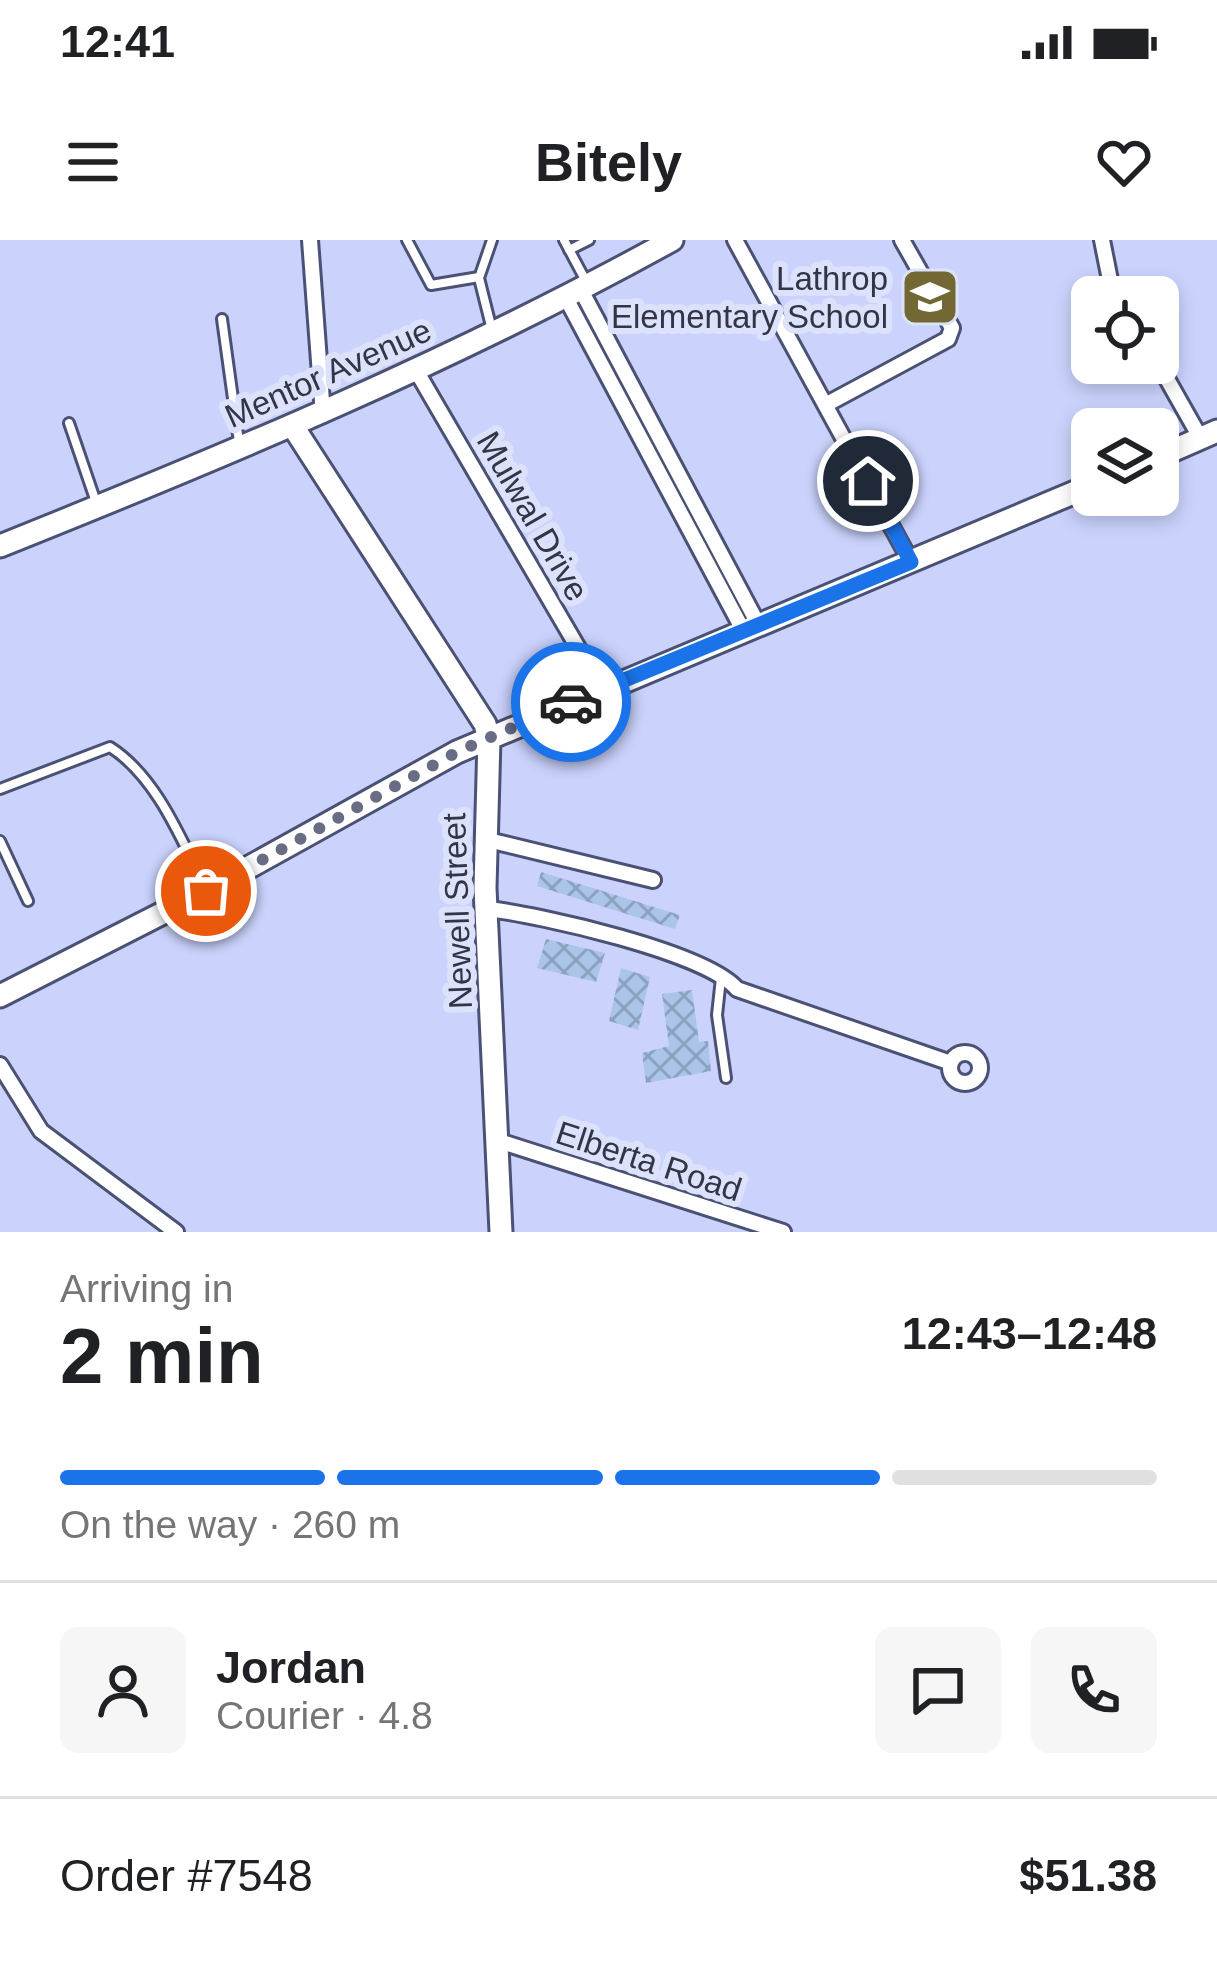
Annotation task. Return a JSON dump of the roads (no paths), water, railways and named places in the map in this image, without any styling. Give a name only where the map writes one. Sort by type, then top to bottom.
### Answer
[{"type":"street","points":[[310,240],[322,415]]},
{"type":"street","name":"Mentor Avenue","points":[[0,546],[294,428],[417,372],[672,240]]},
{"type":"street","points":[[736,240],[911,562]]},
{"type":"street","points":[[827,404],[948,340],[952,328],[902,240]]},
{"type":"street","points":[[1102,240],[1113,276]]},
{"type":"street","points":[[578,291],[751,627]]},
{"type":"street","name":"Mulwal Drive","points":[[417,372],[602,688]]},
{"type":"street","points":[[1173,384],[1209,435],[1179,448]]},
{"type":"street","points":[[294,428],[485,724],[489,739]]},
{"type":"street","points":[[0,996],[489,739],[1071,494]]},
{"type":"street","name":"Newell Street","points":[[489,739],[484,839],[502,1232]]},
{"type":"street","points":[[484,839],[652,880]]},
{"type":"street","points":[[488,909],[541,915],[721,974],[737,989],[951,1063]]},
{"type":"street","points":[[0,1065],[40,1131],[176,1232]]},
{"type":"street","name":"Elberta Road","points":[[499,1141],[783,1232]]},
{"type":"lane","points":[[406,240],[431,285],[479,277]]},
{"type":"lane","points":[[492,240],[479,277],[480,298],[494,334]]},
{"type":"lane","points":[[578,291],[567,245],[589,240]]},
{"type":"lane","points":[[222,319],[242,449]]},
{"type":"lane","points":[[69,423],[97,507]]},
{"type":"lane","points":[[0,789],[110,746],[127,757],[170,817],[206,891]]},
{"type":"lane","points":[[0,841],[28,901]]},
{"type":"lane","points":[[721,974],[717,1015],[726,1078]]},
{"type":"place","name":"Lathrop Elementary School","points":[[930,297]]}]
